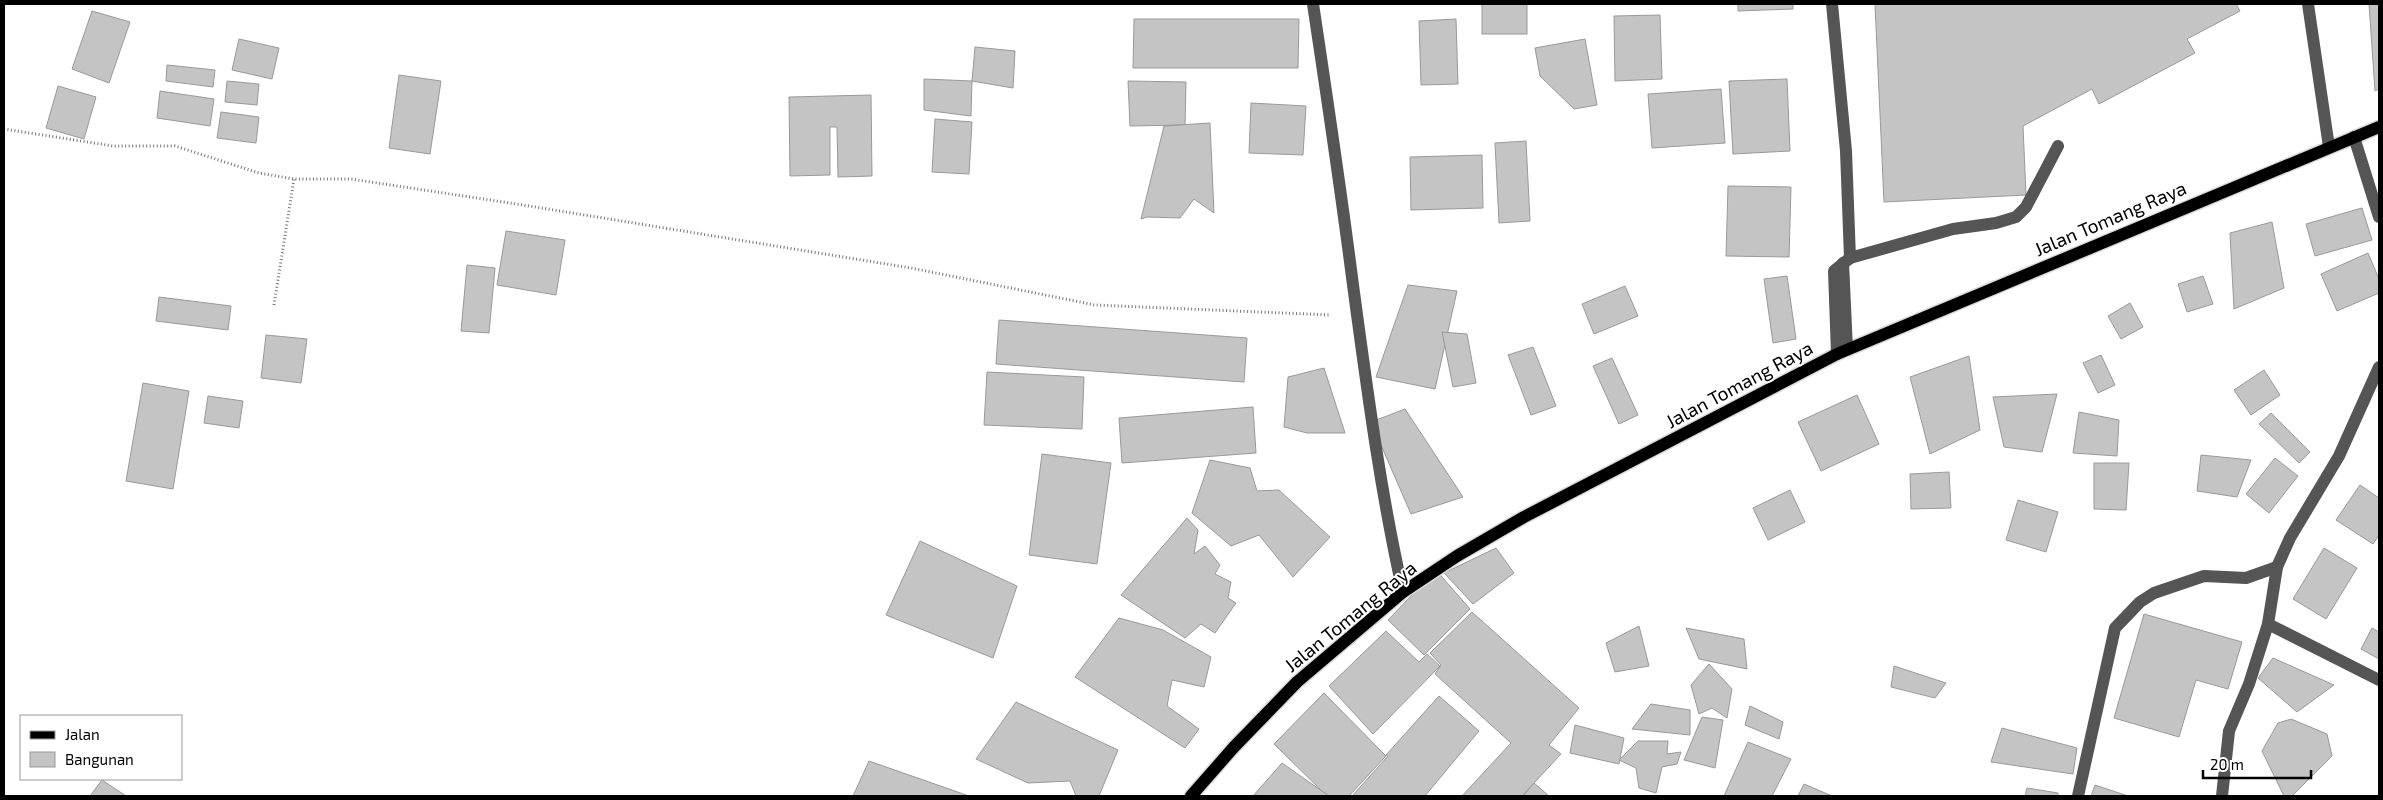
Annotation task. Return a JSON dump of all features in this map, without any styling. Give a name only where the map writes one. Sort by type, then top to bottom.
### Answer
[{"type":"main road","name":"Jalan Tomang Raya","points":[[1192,796],[1234,747],[1297,682],[1403,592],[1457,556],[1524,518],[1842,352],[2379,127]]},
{"type":"street","points":[[1313,4],[1372,431],[1389,531],[1403,592]]},
{"type":"street","points":[[1832,4],[1846,151],[1847,261],[1842,352]]},
{"type":"street","points":[[2308,4],[2329,147]]},
{"type":"street","points":[[2354,137],[2379,217]]},
{"type":"street","points":[[1847,261],[1954,229],[1996,223],[2016,217],[2026,207],[2058,146]]},
{"type":"street","points":[[2222,796],[2228,731],[2249,684],[2268,624],[2277,567],[2290,538],[2339,456],[2379,367]]},
{"type":"street","points":[[2078,796],[2115,628],[2140,602],[2154,593],[2204,576],[2246,578],[2277,567]]},
{"type":"street","points":[[2268,624],[2379,680]]},
{"type":"path","points":[[4,129],[113,146],[174,146],[259,173],[294,178],[351,178],[523,205],[911,268],[1094,305],[1357,316]]},
{"type":"path","points":[[274,305],[294,178]]},
{"type":"building","points":[[1482,4],[1527,4],[1527,34],[1482,34]]},
{"type":"building","points":[[1738,4],[1793,4],[1793,9],[1738,11]]},
{"type":"building","points":[[1875,4],[2236,4],[2240,11],[2187,39],[2195,53],[2099,104],[2092,89],[2023,126],[2026,195],[1884,202]]},
{"type":"building","points":[[2369,4],[2379,4],[2379,89],[2375,91]]},
{"type":"building","points":[[92,11],[130,22],[109,83],[72,69]]},
{"type":"building","points":[[1660,15],[1662,79],[1615,81],[1614,16]]},
{"type":"building","points":[[1134,19],[1299,19],[1298,68],[1133,68]]},
{"type":"building","points":[[1456,19],[1458,84],[1421,85],[1419,21]]},
{"type":"building","points":[[239,39],[279,48],[272,79],[232,70]]},
{"type":"building","points":[[1585,39],[1597,105],[1574,109],[1540,76],[1535,48]]},
{"type":"building","points":[[975,47],[1015,51],[1013,88],[972,81]]},
{"type":"building","points":[[167,65],[215,70],[213,87],[166,81]]},
{"type":"building","points":[[399,75],[441,81],[430,154],[389,148]]},
{"type":"building","points":[[924,79],[972,81],[971,116],[924,110]]},
{"type":"building","points":[[1787,79],[1790,151],[1733,154],[1729,81]]},
{"type":"building","points":[[227,81],[259,84],[257,105],[225,102]]},
{"type":"building","points":[[1128,81],[1186,82],[1185,125],[1130,126]]},
{"type":"building","points":[[58,86],[96,97],[84,139],[46,128]]},
{"type":"building","points":[[1721,89],[1725,143],[1652,148],[1648,94]]},
{"type":"building","points":[[160,91],[214,99],[210,126],[157,118]]},
{"type":"building","points":[[871,95],[872,176],[838,177],[837,127],[830,127],[830,175],[790,176],[789,97]]},
{"type":"building","points":[[1251,103],[1306,106],[1303,155],[1249,153]]},
{"type":"building","points":[[221,112],[259,117],[256,143],[217,138]]},
{"type":"building","points":[[935,119],[972,122],[969,174],[932,172]]},
{"type":"building","points":[[1210,123],[1214,213],[1194,199],[1180,218],[1147,217],[1141,219],[1164,126]]},
{"type":"building","points":[[1526,141],[1530,221],[1499,223],[1495,143]]},
{"type":"building","points":[[1482,155],[1483,208],[1411,210],[1410,157]]},
{"type":"building","points":[[1728,186],[1791,187],[1789,257],[1726,256]]},
{"type":"building","points":[[2362,208],[2372,240],[2315,256],[2306,224]]},
{"type":"building","points":[[2272,222],[2284,288],[2234,309],[2230,233]]},
{"type":"building","points":[[506,231],[565,240],[556,295],[497,285]]},
{"type":"building","points":[[2368,253],[2379,279],[2379,293],[2337,311],[2321,274]]},
{"type":"building","points":[[467,265],[495,268],[489,333],[461,331]]},
{"type":"building","points":[[1787,276],[1796,339],[1773,343],[1764,279]]},
{"type":"building","points":[[2203,276],[2213,304],[2187,312],[2178,284]]},
{"type":"building","points":[[1408,285],[1457,291],[1435,389],[1376,377]]},
{"type":"building","points":[[1625,286],[1638,316],[1594,334],[1582,304]]},
{"type":"building","points":[[159,297],[231,306],[228,330],[156,321]]},
{"type":"building","points":[[2130,303],[2143,327],[2121,339],[2108,316]]},
{"type":"building","points":[[999,320],[1247,338],[1244,382],[996,364]]},
{"type":"building","points":[[1442,332],[1467,334],[1476,383],[1453,387]]},
{"type":"building","points":[[266,335],[307,339],[301,383],[261,378]]},
{"type":"building","points":[[1533,347],[1556,406],[1531,415],[1508,355]]},
{"type":"building","points":[[2101,355],[2115,385],[2098,393],[2083,363]]},
{"type":"building","points":[[1969,356],[1980,430],[1930,454],[1910,377]]},
{"type":"building","points":[[1612,358],[1638,415],[1619,424],[1593,366]]},
{"type":"building","points":[[1324,368],[1345,433],[1307,433],[1284,427],[1288,377]]},
{"type":"building","points":[[2264,370],[2280,395],[2251,415],[2234,390]]},
{"type":"building","points":[[987,372],[1084,377],[1082,429],[984,425]]},
{"type":"building","points":[[143,383],[189,391],[173,489],[126,481]]},
{"type":"building","points":[[2057,394],[2042,452],[2004,447],[1993,397]]},
{"type":"building","points":[[1857,395],[1879,444],[1821,471],[1798,422]]},
{"type":"building","points":[[208,396],[243,401],[239,428],[204,423]]},
{"type":"building","points":[[1253,407],[1256,453],[1122,463],[1119,418]]},
{"type":"building","points":[[1405,409],[1463,497],[1411,514],[1371,422]]},
{"type":"building","points":[[2079,412],[2119,420],[2117,456],[2073,453]]},
{"type":"building","points":[[2271,413],[2310,452],[2299,463],[2259,424]]},
{"type":"building","points":[[1042,454],[1111,463],[1097,564],[1029,555]]},
{"type":"building","points":[[2201,455],[2251,460],[2237,497],[2197,491]]},
{"type":"building","points":[[2275,458],[2298,476],[2269,513],[2246,494]]},
{"type":"building","points":[[1210,460],[1250,468],[1257,491],[1279,490],[1330,537],[1293,577],[1259,535],[1231,546],[1192,513]]},
{"type":"building","points":[[2094,463],[2129,463],[2126,510],[2094,509]]},
{"type":"building","points":[[1949,472],[1951,508],[1911,509],[1910,474]]},
{"type":"building","points":[[2360,485],[2379,498],[2379,535],[2373,544],[2336,520]]},
{"type":"building","points":[[1790,490],[1805,522],[1768,540],[1753,508]]},
{"type":"building","points":[[2018,500],[2058,512],[2046,552],[2006,540]]},
{"type":"building","points":[[1187,518],[1198,530],[1194,554],[1205,546],[1220,565],[1215,574],[1231,582],[1228,598],[1236,603],[1215,633],[1201,624],[1185,638],[1121,595]]},
{"type":"building","points":[[920,541],[1017,586],[993,658],[886,615]]},
{"type":"building","points":[[1496,548],[1514,573],[1473,604],[1444,573]]},
{"type":"building","points":[[2324,548],[2357,568],[2326,619],[2293,599]]},
{"type":"building","points":[[1436,570],[1470,609],[1424,655],[1388,620]]},
{"type":"building","points":[[1472,612],[1579,708],[1549,745],[1561,754],[1522,796],[1462,796],[1511,743],[1435,674],[1441,665],[1430,653]]},
{"type":"building","points":[[2144,614],[2242,642],[2228,689],[2196,680],[2179,737],[2114,718]]},
{"type":"building","points":[[1119,618],[1163,630],[1211,657],[1204,687],[1172,680],[1167,706],[1199,729],[1185,748],[1075,677]]},
{"type":"building","points":[[1639,626],[1649,666],[1615,672],[1606,643]]},
{"type":"building","points":[[1686,628],[1744,639],[1747,669],[1699,659]]},
{"type":"building","points":[[2372,628],[2379,632],[2379,659],[2361,649]]},
{"type":"building","points":[[1386,631],[1419,662],[1427,654],[1440,666],[1373,734],[1329,686]]},
{"type":"building","points":[[2273,658],[2334,685],[2297,712],[2258,678]]},
{"type":"building","points":[[1709,664],[1732,689],[1727,718],[1712,708],[1699,714],[1691,685]]},
{"type":"building","points":[[1894,666],[1946,683],[1935,698],[1891,687]]},
{"type":"building","points":[[1324,693],[1386,756],[1349,796],[1327,796],[1274,744]]},
{"type":"building","points":[[1439,696],[1479,731],[1425,796],[1352,796],[1388,756],[1386,755]]},
{"type":"building","points":[[1016,702],[1118,750],[1099,796],[1076,796],[1070,781],[1028,783],[976,759]]},
{"type":"building","points":[[1651,704],[1690,710],[1690,735],[1632,729]]},
{"type":"building","points":[[1750,706],[1783,722],[1779,739],[1745,725]]},
{"type":"building","points":[[1702,717],[1723,720],[1715,768],[1684,760]]},
{"type":"building","points":[[2291,719],[2327,734],[2332,756],[2292,796],[2284,796],[2262,751],[2278,723]]},
{"type":"building","points":[[1575,725],[1624,738],[1619,764],[1570,753]]},
{"type":"building","points":[[2002,728],[2077,748],[2073,774],[1991,762]]},
{"type":"building","points":[[1638,741],[1668,741],[1667,754],[1681,752],[1677,764],[1662,767],[1656,793],[1639,788],[1636,768],[1619,760]]},
{"type":"building","points":[[1748,742],[1791,759],[1772,796],[1724,796]]},
{"type":"building","points":[[869,761],[969,796],[853,796]]},
{"type":"building","points":[[1282,763],[1329,796],[1253,796]]},
{"type":"building","points":[[102,780],[126,796],[90,796]]},
{"type":"building","points":[[1534,783],[1549,796],[1523,796]]},
{"type":"building","points":[[1804,784],[1832,796],[1798,796]]},
{"type":"building","points":[[2095,785],[2128,796],[2091,796]]},
{"type":"building","points":[[2027,788],[2058,793],[2058,796],[2025,796]]}]
